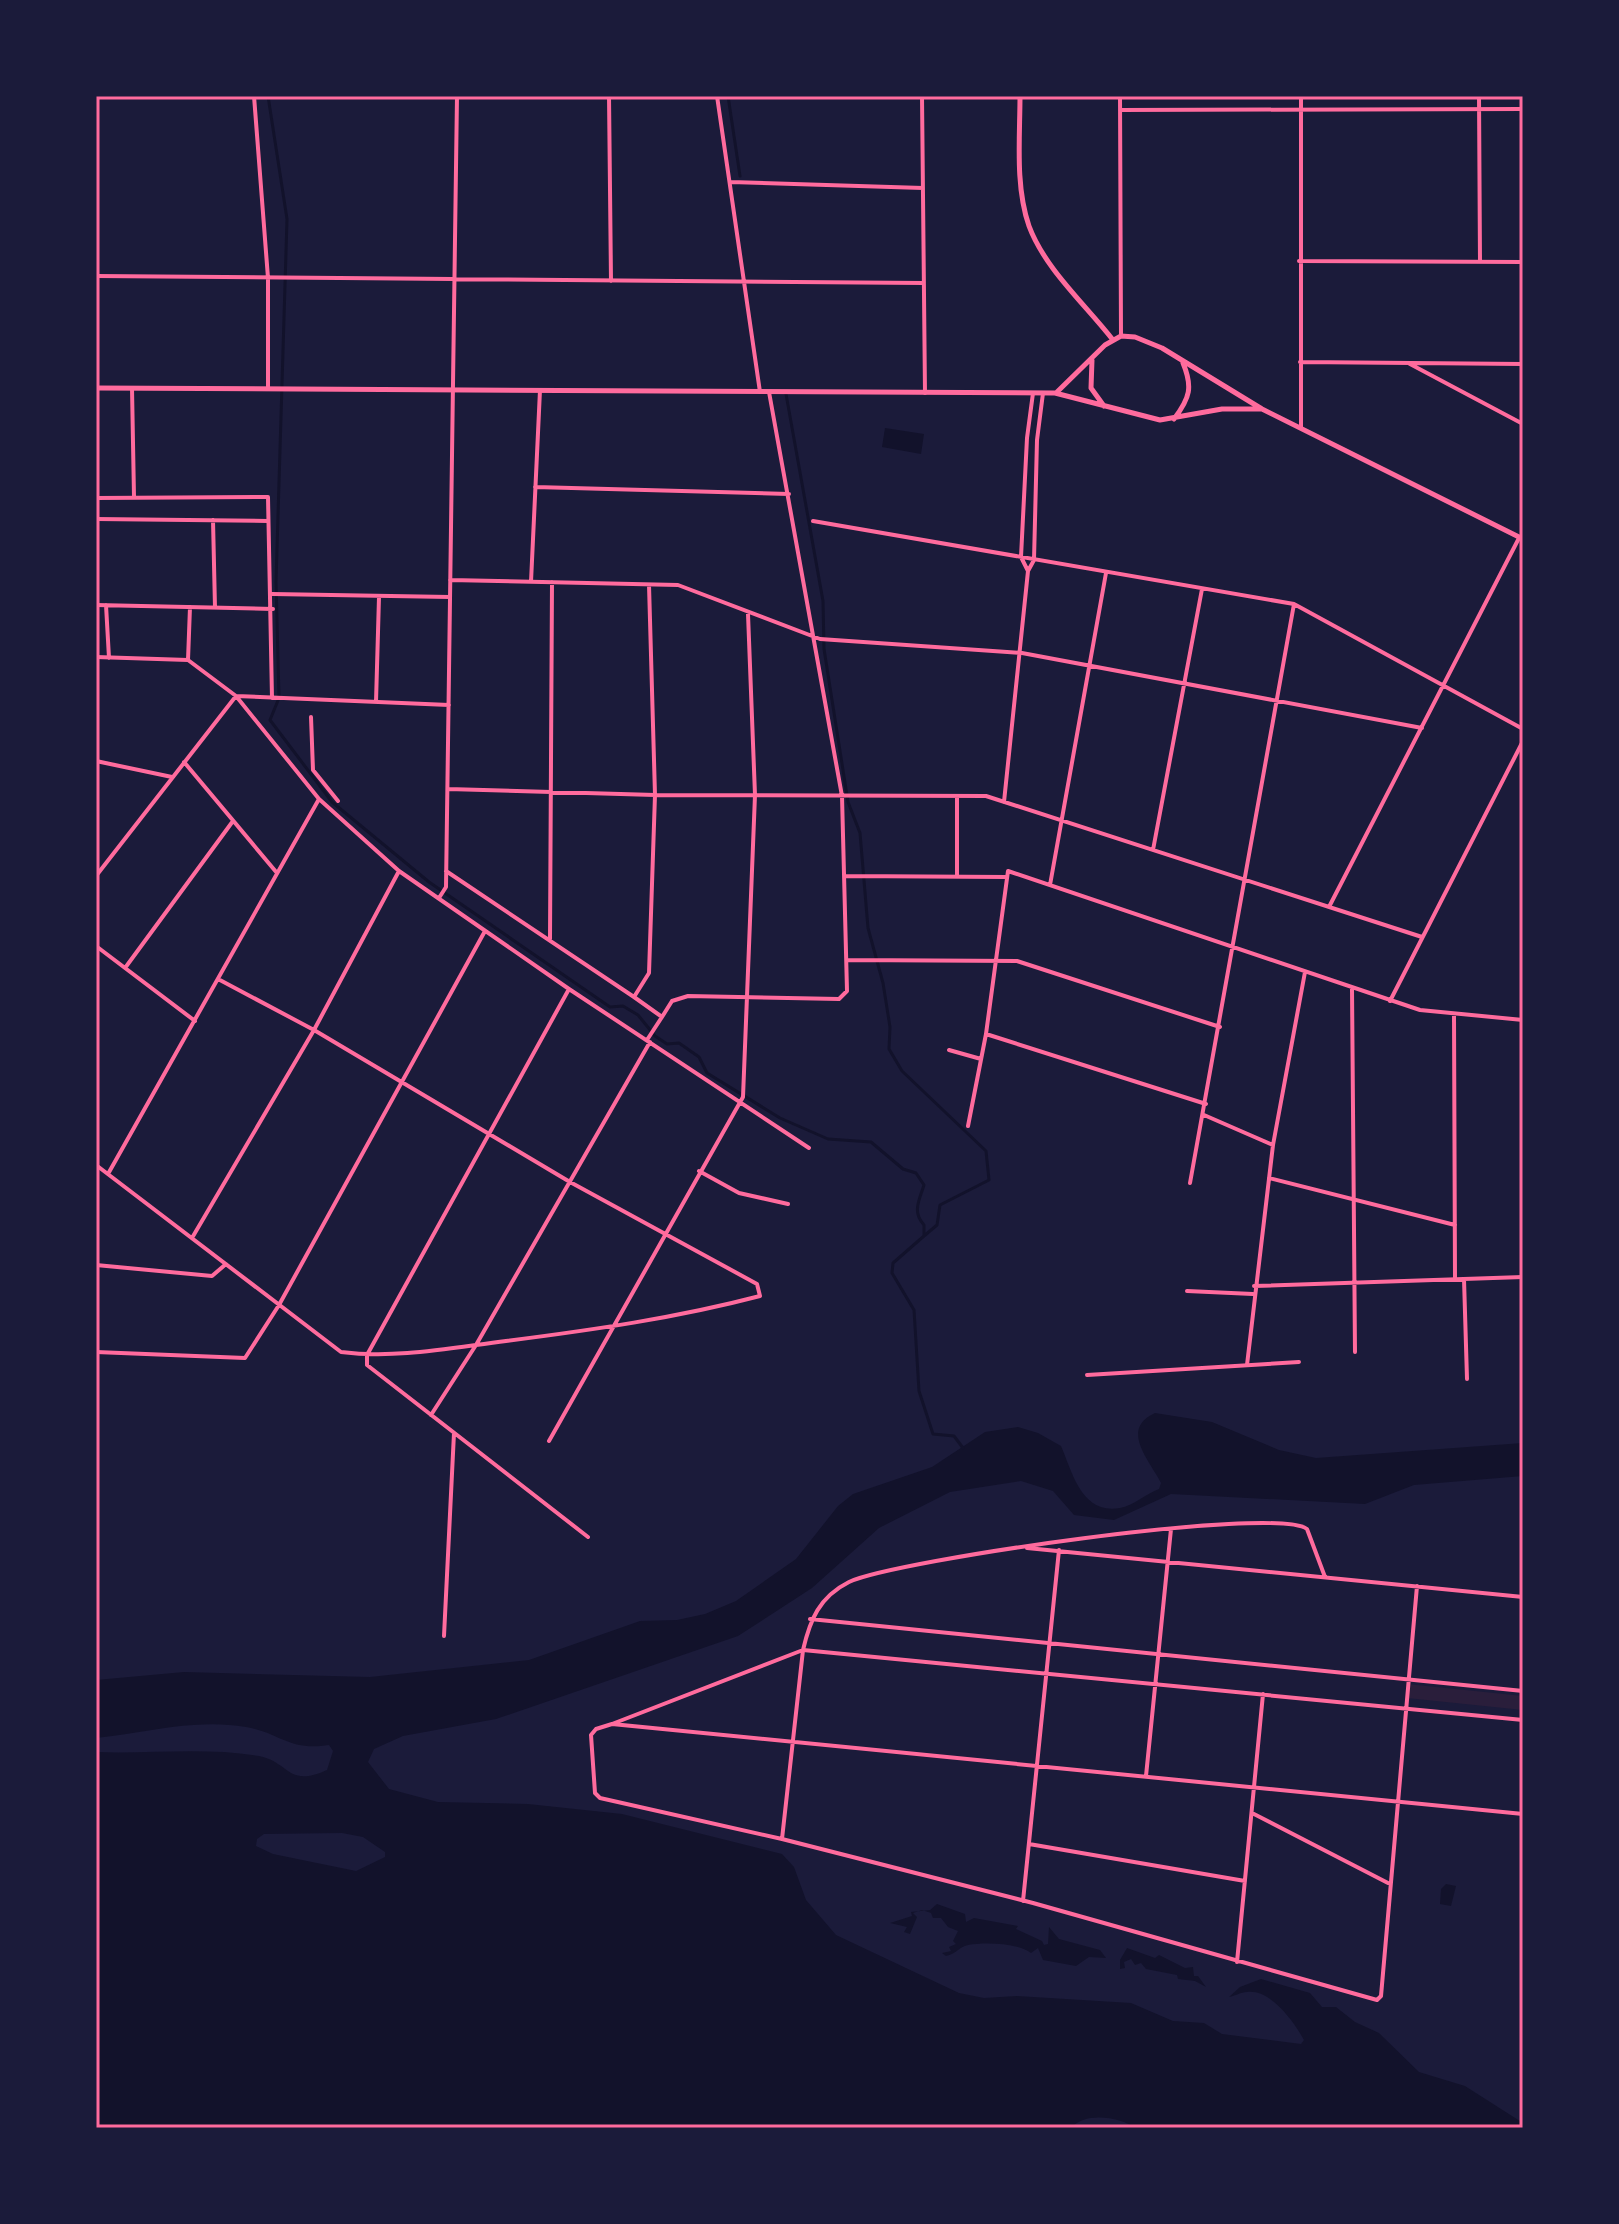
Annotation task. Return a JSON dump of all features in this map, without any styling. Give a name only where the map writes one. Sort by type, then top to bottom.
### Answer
[{"type":"street","points":[[254,96],[268,278],[268,389]]},
{"type":"street","points":[[440,896],[446,887],[457,96]]},
{"type":"street","points":[[609,96],[611,281]]},
{"type":"street","points":[[717,96],[760,392]]},
{"type":"street","points":[[922,96],[925,393]]},
{"type":"street","points":[[1020,96],[1021,176],[1029,224],[1045,256],[1113,340]]},
{"type":"street","points":[[1120,96],[1121,336]]},
{"type":"street","points":[[1301,96],[1301,428]]},
{"type":"street","points":[[1479,96],[1480,262]]},
{"type":"street","points":[[1120,110],[1523,109]]},
{"type":"street","points":[[731,182],[923,188]]},
{"type":"street","points":[[1299,261],[1523,262]]},
{"type":"street","points":[[96,276],[924,283]]},
{"type":"street","points":[[1055,393],[1113,340],[1121,336],[1135,337],[1162,348],[1262,409],[1521,538],[1329,907]]},
{"type":"street","points":[[1092,359],[1091,388],[1109,409]]},
{"type":"street","points":[[1173,420],[1189,396],[1191,381],[1182,362]]},
{"type":"street","points":[[1300,362],[1523,364]]},
{"type":"street","points":[[1408,363],[1523,424]]},
{"type":"street","points":[[96,388],[1055,393],[1109,409],[1173,420],[1222,409],[1262,409]]},
{"type":"street","points":[[132,388],[134,498]]},
{"type":"street","points":[[531,582],[540,390]]},
{"type":"street","points":[[431,1415],[476,1345],[672,1001],[688,996],[839,999],[847,991],[842,796],[817,638],[769,392]]},
{"type":"street","points":[[1028,571],[1021,557],[1027,438],[1033,393]]},
{"type":"street","points":[[1004,802],[1022,653],[1028,571],[1034,560],[1037,440],[1043,393]]},
{"type":"street","points":[[535,487],[789,494]]},
{"type":"street","points":[[96,498],[268,497],[273,609],[272,698]]},
{"type":"street","points":[[96,519],[268,521]]},
{"type":"street","points":[[213,520],[215,608]]},
{"type":"street","points":[[813,521],[1294,604],[1523,729]]},
{"type":"street","points":[[1050,885],[1106,573]]},
{"type":"street","points":[[450,580],[678,585],[817,638],[1022,653],[1422,728]]},
{"type":"street","points":[[550,939],[552,582]]},
{"type":"street","points":[[634,997],[644,986],[649,973],[655,795],[649,585]]},
{"type":"street","points":[[1153,850],[1202,589]]},
{"type":"street","points":[[272,594],[450,597]]},
{"type":"street","points":[[376,702],[379,596]]},
{"type":"street","points":[[1190,1183],[1294,604]]},
{"type":"street","points":[[96,605],[273,609]]},
{"type":"street","points":[[106,605],[109,658]]},
{"type":"street","points":[[188,660],[190,607]]},
{"type":"street","points":[[549,1441],[616,1327],[699,1171],[742,1100],[749,997],[755,795],[748,614]]},
{"type":"street","points":[[96,657],[188,660],[236,696],[319,799],[399,871],[440,896],[569,989],[742,1100],[809,1148]]},
{"type":"street","points":[[236,696],[449,705]]},
{"type":"street","points":[[96,876],[236,696]]},
{"type":"street","points":[[311,717],[313,770],[338,801]]},
{"type":"street","points":[[1390,1001],[1523,741]]},
{"type":"street","points":[[96,761],[173,777]]},
{"type":"street","points":[[184,762],[277,873]]},
{"type":"street","points":[[303,778],[313,770]]},
{"type":"street","points":[[448,789],[655,795],[986,796],[1422,937]]},
{"type":"street","points":[[957,796],[957,877]]},
{"type":"street","points":[[108,1174],[319,799]]},
{"type":"street","points":[[125,968],[233,821]]},
{"type":"street","points":[[192,1238],[314,1030],[399,871]]},
{"type":"street","points":[[446,871],[662,1017]]},
{"type":"street","points":[[968,1126],[986,1034],[1008,871],[1420,1010],[1523,1020],[1522,1148]]},
{"type":"street","points":[[845,876],[1007,877]]},
{"type":"street","points":[[96,1352],[245,1358],[279,1305],[485,931]]},
{"type":"street","points":[[96,946],[195,1021]]},
{"type":"street","points":[[848,960],[1017,961],[1220,1027]]},
{"type":"street","points":[[1247,1365],[1273,1145],[1305,971]]},
{"type":"street","points":[[96,1165],[341,1352],[381,1357],[616,1327],[690,1314],[760,1296],[757,1284],[570,1182],[314,1030],[218,979]]},
{"type":"street","points":[[1352,988],[1351,1199],[1355,1352]]},
{"type":"street","points":[[569,989],[486,1134],[367,1355],[367,1365],[588,1537]]},
{"type":"street","points":[[1454,1013],[1455,1279]]},
{"type":"street","points":[[986,1034],[1206,1104]]},
{"type":"street","points":[[949,1050],[981,1059]]},
{"type":"street","points":[[1204,1115],[1273,1145]]},
{"type":"street","points":[[699,1171],[739,1193],[788,1204]]},
{"type":"street","points":[[1269,1178],[1455,1225]]},
{"type":"street","points":[[96,1265],[212,1276],[219,1274],[226,1264]]},
{"type":"street","points":[[1254,1286],[1523,1277]]},
{"type":"street","points":[[1464,1279],[1467,1379]]},
{"type":"street","points":[[1187,1291],[1254,1294]]},
{"type":"street","points":[[1087,1375],[1299,1362]]},
{"type":"street","points":[[444,1636],[454,1433]]},
{"type":"street","points":[[782,1839],[803,1650],[810,1619],[822,1601],[847,1583],[872,1574],[1020,1547],[1171,1529],[1284,1522],[1300,1524],[1307,1529],[1325,1577]]},
{"type":"street","points":[[1146,1776],[1171,1529]]},
{"type":"street","points":[[1020,1547],[1523,1597]]},
{"type":"street","points":[[1023,1901],[1059,1550]]},
{"type":"street","points":[[1417,1586],[1408,1680],[1405,1708],[1388,1883],[1381,1996],[1377,2000],[1023,1901],[782,1839],[597,1796],[591,1735],[596,1729],[803,1650],[1047,1673],[1405,1708],[1523,1720]]},
{"type":"street","points":[[810,1619],[1523,1691]]},
{"type":"street","points":[[1237,1962],[1263,1694]]},
{"type":"street","points":[[612,1724],[1523,1814]]},
{"type":"street","points":[[1252,1813],[1388,1883]]},
{"type":"street","points":[[1029,1844],[1245,1881]]},
{"type":"shaded area","points":[[885,428],[924,434],[921,454],[882,447]]},
{"type":"shaded area","points":[[1155,1413],[1212,1422],[1279,1450],[1316,1458],[1523,1443],[1523,1476],[1414,1485],[1365,1504],[1171,1494],[1114,1520],[1074,1515],[1053,1491],[1021,1481],[950,1492],[879,1528],[812,1588],[738,1636],[496,1719],[403,1736],[374,1749],[368,1762],[389,1789],[438,1802],[528,1804],[622,1814],[782,1854],[794,1867],[806,1900],[836,1935],[959,1993],[984,1998],[1017,1996],[1131,2003],[1173,2021],[1204,2023],[1222,2034],[1301,2044],[1304,2040],[1300,2033],[1273,2001],[1256,1992],[1229,1997],[1240,1987],[1261,1979],[1310,1993],[1322,2007],[1336,2007],[1355,2022],[1379,2033],[1419,2072],[1465,2086],[1523,2123],[1523,2128],[1136,2128],[1121,2121],[1094,2118],[1085,2119],[1071,2128],[96,2128],[96,1752],[239,1753],[269,1759],[296,1775],[304,1776],[327,1770],[333,1751],[329,1745],[304,1746],[258,1730],[227,1725],[189,1725],[96,1738],[96,1680],[184,1672],[370,1677],[529,1660],[640,1621],[677,1620],[705,1614],[736,1601],[796,1559],[838,1506],[853,1494],[932,1467],[985,1432],[1018,1427],[1038,1433],[1061,1446],[1074,1478],[1087,1498],[1107,1508],[1125,1507],[1159,1489],[1161,1483],[1140,1446],[1139,1428],[1144,1420]],"holes":[[[342,1833],[363,1837],[385,1852],[385,1857],[356,1871],[273,1854],[256,1846],[257,1839],[264,1834]]]},
{"type":"shaded area","points":[[1407,1684],[1523,1696],[1523,1710],[1407,1698]]},
{"type":"shaded area","points":[[1446,1884],[1456,1886],[1451,1906],[1440,1904],[1441,1889]]},
{"type":"shaded area","points":[[937,1904],[965,1914],[966,1922],[974,1918],[1018,1926],[1016,1929],[1042,1941],[1044,1945],[1048,1944],[1049,1927],[1059,1939],[1100,1950],[1106,1958],[1089,1957],[1076,1966],[1043,1960],[1038,1948],[1031,1953],[1010,1945],[992,1944],[968,1945],[946,1956],[942,1953],[951,1951],[949,1947],[956,1944],[953,1941],[958,1931],[948,1927],[941,1918],[933,1918],[931,1913],[924,1911]]},
{"type":"shaded area","points":[[918,1911],[913,1913],[917,1917],[910,1934],[904,1932],[907,1927],[890,1923],[912,1916],[911,1912]]},
{"type":"shaded area","points":[[1127,1948],[1155,1958],[1159,1955],[1185,1968],[1193,1967],[1194,1976],[1198,1976],[1206,1987],[1195,1981],[1178,1979],[1177,1975],[1146,1969],[1141,1963],[1135,1965],[1131,1959],[1124,1962],[1125,1968],[1120,1969],[1120,1960]]},
{"type":"waterway","points":[[268,96],[287,219],[276,582],[279,698],[270,720],[332,802],[429,882],[610,1007],[623,1006],[638,1015],[655,1036],[667,1044],[679,1043],[699,1057],[707,1073],[780,1118],[828,1139],[871,1142],[903,1169],[916,1173],[924,1185],[917,1211],[924,1225],[924,1236],[893,1263],[892,1273],[914,1310],[919,1391],[933,1434],[954,1436],[963,1448]]},
{"type":"waterway","points":[[728,96],[740,176]]},
{"type":"waterway","points":[[786,394],[823,601],[824,649],[848,802],[860,833],[868,928],[883,983],[890,1027],[889,1049],[902,1071],[986,1151],[989,1180],[940,1205],[937,1225],[924,1236]]}]
